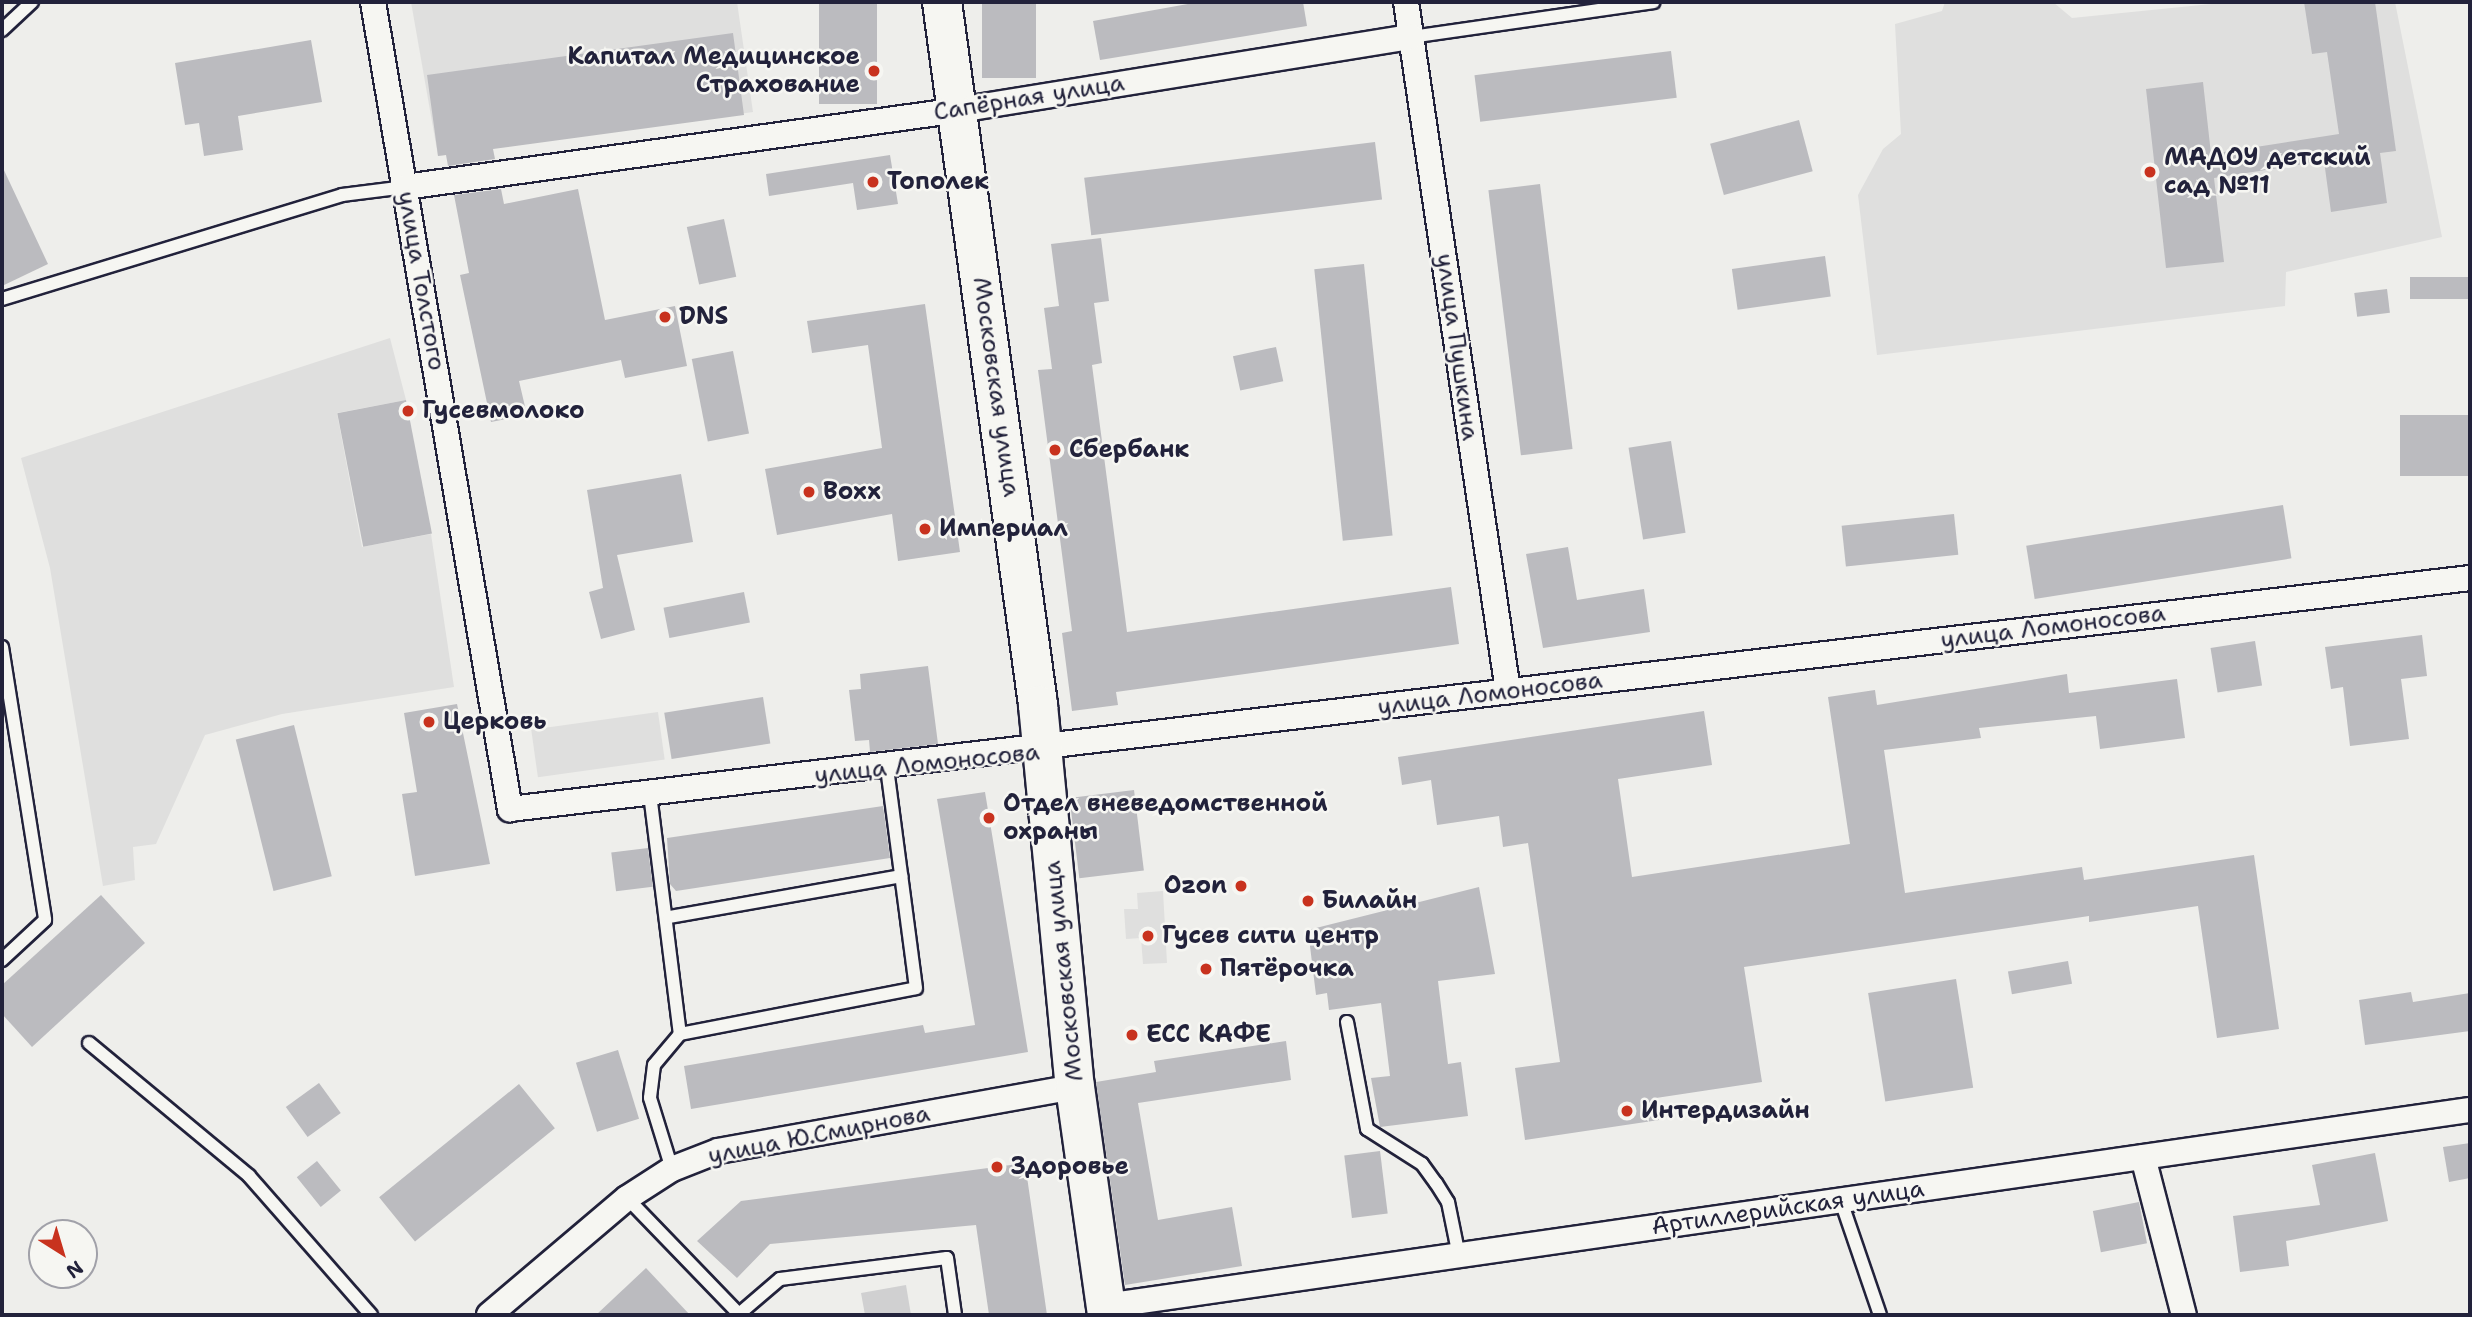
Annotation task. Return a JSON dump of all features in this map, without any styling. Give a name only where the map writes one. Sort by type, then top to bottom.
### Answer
[{"type":"main road","name":"Московская улица","points":[[942,2],[960,110],[1043,751],[1075,1087],[1107,1311]]},
{"type":"street","name":"улица Толстого","points":[[373,2],[510,809]]},
{"type":"street","name":"улица Пушкина","points":[[1406,2],[1508,691]]},
{"type":"street","name":"Сапёрная улица","points":[[405,187],[960,110],[1411,37]]},
{"type":"street","name":"улица Ломоносова","points":[[510,809],[1043,751],[1508,691],[2470,578]]},
{"type":"street","name":"улица Ю.Смирнова","points":[[489,1315],[627,1198],[672,1169],[718,1151],[1075,1087]]},
{"type":"street","name":"Артиллерийская улица","points":[[1107,1311],[1458,1256],[2470,1110]]},
{"type":"street","points":[[2143,1157],[2184,1315]]},
{"type":"lane","points":[[2,30],[32,2]]},
{"type":"lane","name":"Сапёрная улица","points":[[1411,37],[1653,2]]},
{"type":"lane","points":[[2,299],[342,195],[405,187]]},
{"type":"lane","points":[[2,647],[45,920],[2,960]]},
{"type":"lane","points":[[672,1169],[650,1098],[654,1065],[680,1034],[916,988],[887,768]]},
{"type":"lane","points":[[650,794],[669,917],[680,1034]]},
{"type":"lane","points":[[669,917],[901,876]]},
{"type":"lane","points":[[1348,1022],[1367,1129],[1422,1164],[1436,1183],[1448,1202],[1458,1256]]},
{"type":"lane","points":[[89,1043],[249,1177],[371,1315]]},
{"type":"lane","points":[[627,1198],[739,1314],[780,1279],[947,1258],[955,1315]]},
{"type":"lane","points":[[1840,1201],[1880,1315]]},
{"type":"shaded area","points":[[411,2],[737,2],[753,112],[438,156]]},
{"type":"shaded area","name":"МАДОУ детский сад №11","points":[[1945,2],[2053,2],[2072,18],[2231,2],[2395,2],[2442,237],[2286,272],[2285,306],[1877,355],[1858,195],[1883,149],[1901,134],[1895,24],[1942,11]]},
{"type":"shaded area","points":[[390,338],[406,400],[337,413],[362,547],[431,534],[454,687],[282,714],[205,735],[156,844],[133,847],[135,880],[103,886],[50,568],[21,458]]},
{"type":"shaded area","points":[[658,712],[665,760],[538,777],[531,730]]},
{"type":"shaded area","points":[[1163,891],[1167,963],[1143,964],[1141,938],[1126,939],[1124,909],[1138,909],[1137,893]]},
{"type":"shaded area","points":[[906,1285],[911,1315],[865,1315],[861,1293]]},
{"type":"building","points":[[819,2],[877,2],[877,104],[819,104]]},
{"type":"building","points":[[982,2],[1036,2],[1036,78],[982,78]]},
{"type":"building","points":[[1199,2],[1303,2],[1307,26],[1100,60],[1093,21]]},
{"type":"building","points":[[2304,2],[2375,2],[2396,151],[2380,153],[2387,203],[2331,212],[2324,161],[2214,178],[2224,262],[2166,268],[2146,89],[2203,82],[2211,154],[2339,134],[2327,52],[2312,54]]},
{"type":"building","points":[[733,33],[744,115],[493,149],[495,159],[448,166],[446,155],[438,156],[427,75]]},
{"type":"building","points":[[311,40],[322,102],[238,116],[243,150],[204,156],[199,123],[185,125],[175,63]]},
{"type":"building","points":[[1671,51],[1677,98],[1480,122],[1474,75]]},
{"type":"building","points":[[1799,120],[1813,171],[1724,195],[1710,144]]},
{"type":"building","points":[[1375,142],[1382,200],[1091,235],[1084,178]]},
{"type":"building","points":[[890,155],[898,204],[857,210],[853,183],[769,196],[766,174]]},
{"type":"building","points":[[2,166],[48,264],[2,286]]},
{"type":"building","points":[[1540,184],[1573,449],[1521,455],[1488,190]]},
{"type":"building","points":[[501,189],[504,204],[578,189],[605,320],[675,306],[687,366],[625,378],[621,360],[519,381],[527,415],[491,422],[460,275],[469,273],[454,195]]},
{"type":"building","points":[[724,219],[736,277],[699,285],[687,227]]},
{"type":"building","points":[[1101,238],[1109,301],[1094,303],[1102,363],[1092,365],[1127,632],[1451,587],[1459,644],[1116,692],[1118,705],[1072,711],[1062,633],[1072,631],[1038,370],[1052,369],[1044,308],[1059,306],[1051,244]]},
{"type":"building","points":[[1825,256],[1831,297],[1738,310],[1732,269]]},
{"type":"building","points":[[1364,264],[1393,536],[1343,541],[1314,269]]},
{"type":"building","points":[[2410,277],[2470,277],[2470,299],[2410,299]]},
{"type":"building","points":[[2387,289],[2390,313],[2357,317],[2354,293]]},
{"type":"building","points":[[925,304],[960,552],[898,561],[892,514],[777,535],[765,469],[882,448],[868,345],[812,353],[807,321]]},
{"type":"building","points":[[1276,347],[1283,381],[1240,390],[1233,356]]},
{"type":"building","points":[[733,351],[749,433],[708,441],[692,359]]},
{"type":"building","points":[[406,400],[432,534],[363,547],[337,413]]},
{"type":"building","points":[[2400,415],[2470,415],[2470,476],[2400,476]]},
{"type":"building","points":[[1671,441],[1686,533],[1643,540],[1629,448]]},
{"type":"building","points":[[681,474],[693,542],[617,555],[635,630],[601,639],[589,592],[603,588],[587,490]]},
{"type":"building","points":[[2283,505],[2291,558],[2035,599],[2026,546]]},
{"type":"building","points":[[1954,514],[1958,555],[1846,567],[1842,526]]},
{"type":"building","points":[[1568,547],[1577,600],[1644,589],[1650,632],[1543,648],[1526,554]]},
{"type":"building","points":[[744,592],[750,622],[669,638],[664,608]]},
{"type":"building","points":[[2422,635],[2427,676],[2401,679],[2409,739],[2350,746],[2343,687],[2331,689],[2325,647]]},
{"type":"building","points":[[2255,641],[2262,685],[2218,692],[2211,648]]},
{"type":"building","points":[[928,666],[938,744],[870,752],[869,740],[855,741],[849,690],[861,689],[860,674]]},
{"type":"building","points":[[2067,674],[2069,693],[2177,679],[2185,738],[2100,749],[2096,716],[1979,728],[1981,738],[1884,750],[1905,893],[2082,867],[2084,880],[2254,855],[2279,1029],[2217,1038],[2198,906],[2089,922],[2089,916],[1744,967],[1762,1082],[1656,1098],[1659,1120],[1525,1140],[1515,1068],[1560,1062],[1528,843],[1503,847],[1499,816],[1437,825],[1431,780],[1402,785],[1398,757],[1704,711],[1712,765],[1618,779],[1632,877],[1850,844],[1828,697],[1875,690],[1877,705]]},
{"type":"building","points":[[763,697],[770,743],[672,759],[664,713]]},
{"type":"building","points":[[457,704],[490,864],[415,876],[402,794],[417,792],[404,713]]},
{"type":"building","points":[[294,725],[332,876],[274,891],[236,740]]},
{"type":"building","points":[[1134,790],[1144,870],[1079,878],[1069,798]]},
{"type":"building","points":[[985,792],[1028,1052],[691,1109],[684,1066],[923,1025],[925,1033],[975,1025],[937,799]]},
{"type":"building","points":[[883,806],[890,858],[676,891],[670,884],[667,838]]},
{"type":"building","points":[[648,848],[653,887],[616,891],[611,853]]},
{"type":"building","points":[[1479,887],[1495,974],[1438,981],[1448,1064],[1461,1062],[1468,1116],[1380,1127],[1371,1078],[1390,1076],[1381,1003],[1329,1010],[1327,993],[1316,995],[1308,930]]},
{"type":"building","points":[[101,895],[145,943],[32,1047],[2,1014],[2,985]]},
{"type":"building","points":[[2068,961],[2072,984],[2012,994],[2008,972]]},
{"type":"building","points":[[1956,979],[1973,1088],[1885,1102],[1868,993]]},
{"type":"building","points":[[2411,992],[2413,1002],[2470,993],[2470,1031],[2365,1045],[2359,1000]]},
{"type":"building","points":[[1286,1041],[1291,1080],[1138,1103],[1158,1220],[1232,1207],[1242,1266],[1125,1285],[1096,1082],[1156,1072],[1154,1061]]},
{"type":"building","points":[[618,1050],[639,1119],[597,1132],[576,1063]]},
{"type":"building","points":[[319,1083],[341,1113],[308,1137],[286,1107]]},
{"type":"building","points":[[519,1084],[555,1128],[415,1242],[379,1197]]},
{"type":"building","points":[[2470,1143],[2470,1178],[2449,1182],[2443,1147]]},
{"type":"building","points":[[1380,1151],[1388,1214],[1352,1218],[1344,1155]]},
{"type":"building","points":[[2375,1153],[2388,1221],[2286,1241],[2289,1266],[2240,1272],[2233,1216],[2320,1205],[2312,1165]]},
{"type":"building","points":[[317,1161],[341,1191],[321,1207],[297,1177]]},
{"type":"building","points":[[1025,1163],[1047,1315],[989,1315],[976,1225],[770,1244],[737,1278],[697,1241],[741,1201]]},
{"type":"building","points":[[2139,1202],[2147,1243],[2101,1252],[2093,1211]]},
{"type":"building","points":[[646,1268],[690,1315],[596,1315]]},
{"type":"place","name":"Капитал Медицинское Страхование","points":[[874,71]]},
{"type":"place","name":"МАДОУ детский сад №11","points":[[2150,172]]},
{"type":"place","name":"Тополек","points":[[873,182]]},
{"type":"place","name":"DNS","points":[[665,317]]},
{"type":"place","name":"Гусевмолоко","points":[[408,411]]},
{"type":"place","name":"Сбербанк","points":[[1055,450]]},
{"type":"place","name":"Boxx","points":[[809,492]]},
{"type":"place","name":"Империал","points":[[925,529]]},
{"type":"place","name":"Церковь","points":[[429,722]]},
{"type":"place","name":"Отдел вневедомственной охраны","points":[[989,818]]},
{"type":"place","name":"Ozon","points":[[1241,886]]},
{"type":"place","name":"Билайн","points":[[1308,901]]},
{"type":"place","name":"Гусев сити центр","points":[[1148,936]]},
{"type":"place","name":"Пятёрочка","points":[[1206,969]]},
{"type":"place","name":"ЕСС КАФЕ","points":[[1132,1035]]},
{"type":"place","name":"Интердизайн","points":[[1627,1111]]},
{"type":"place","name":"Здоровье","points":[[997,1167]]}]
